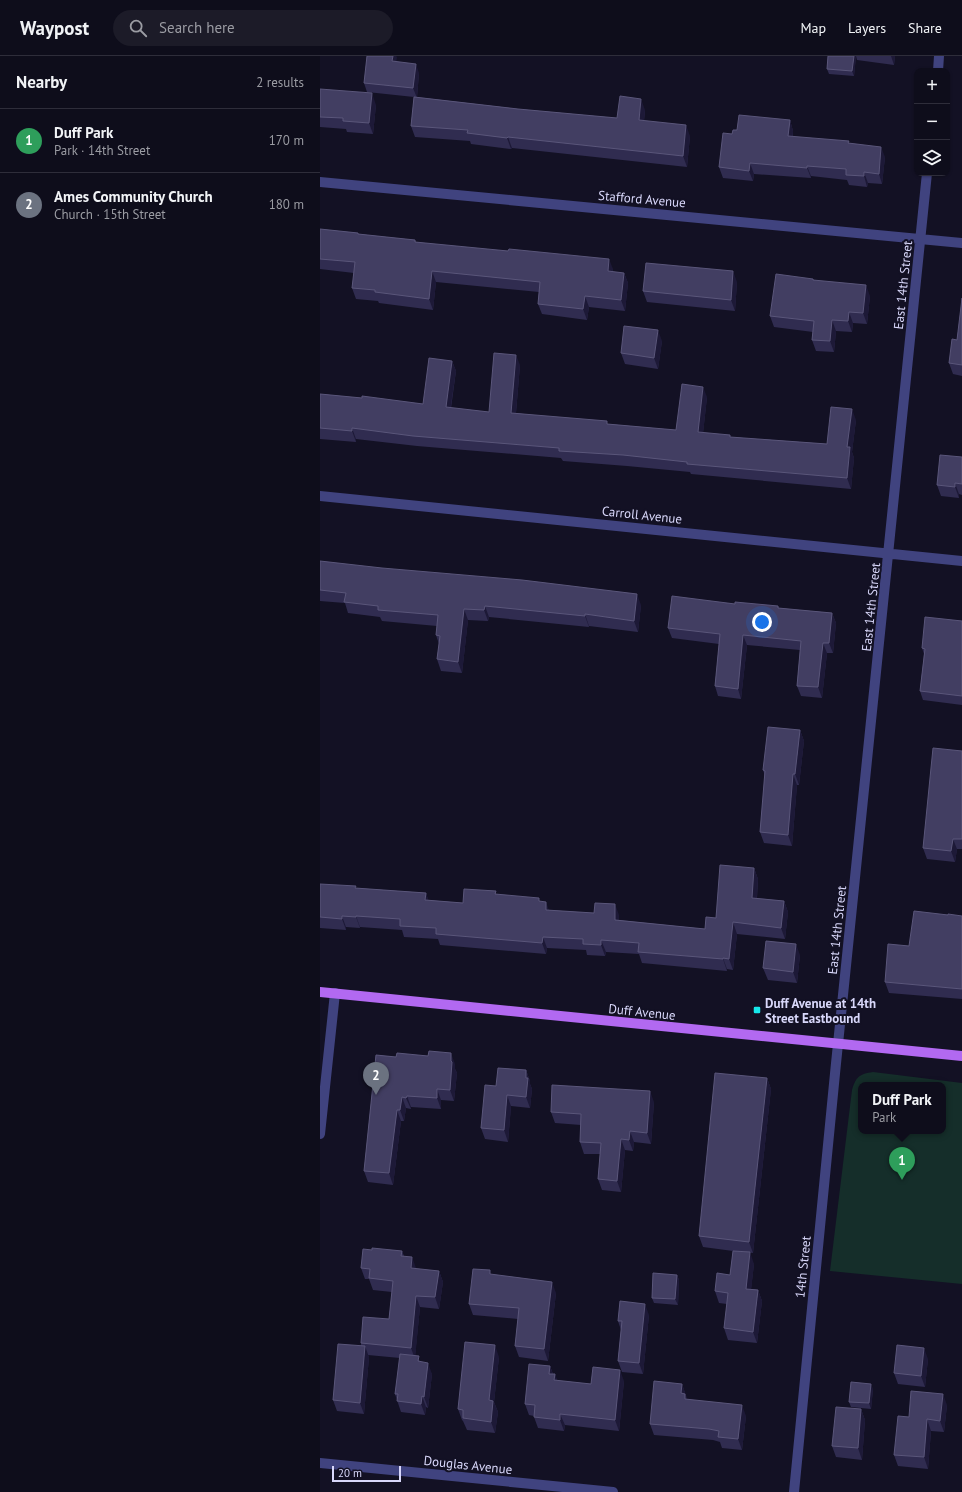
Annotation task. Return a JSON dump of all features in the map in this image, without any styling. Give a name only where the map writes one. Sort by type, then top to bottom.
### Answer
[{"type":"main road","name":"Duff Avenue","points":[[320,992],[962,1056]]},
{"type":"street","points":[[938,68],[939,56]]},
{"type":"street","name":"East 14th Street","points":[[838,1044],[890,554],[928,176]]},
{"type":"street","name":"Stafford Avenue","points":[[320,182],[962,243]]},
{"type":"street","name":"Carroll Avenue","points":[[320,496],[962,561]]},
{"type":"street","points":[[320,1134],[335,993]]},
{"type":"street","name":"14th Street","points":[[794,1492],[838,1044]]},
{"type":"street","name":"Douglas Avenue","points":[[320,1463],[613,1492]]},
{"type":"green space","points":[[873,1072],[962,1083],[962,1284],[830,1271],[852,1090],[855,1082],[861,1075]]},
{"type":"building","points":[[367,56],[393,56],[392,61],[416,64],[413,88],[364,83]]},
{"type":"building","points":[[828,56],[854,56],[852,71],[827,69]]},
{"type":"building","points":[[320,89],[372,93],[369,123],[343,121],[343,118],[320,117]]},
{"type":"building","points":[[620,96],[641,99],[639,120],[686,125],[683,156],[507,138],[467,133],[468,130],[411,126],[414,97],[518,109],[617,118]]},
{"type":"building","points":[[739,115],[790,120],[788,136],[849,141],[848,143],[881,147],[879,174],[864,172],[864,176],[846,175],[846,169],[807,166],[807,168],[750,163],[749,171],[719,167],[723,133],[732,134],[733,130],[737,130]]},
{"type":"building","points":[[320,229],[415,240],[415,242],[508,251],[509,249],[609,259],[608,271],[624,273],[621,300],[585,296],[583,309],[538,304],[540,282],[432,271],[429,299],[375,292],[375,290],[352,288],[355,262],[320,259]]},
{"type":"building","points":[[646,263],[733,271],[731,300],[643,291]]},
{"type":"building","points":[[776,274],[813,280],[866,285],[863,313],[849,312],[848,321],[832,320],[830,341],[812,340],[814,321],[770,316]]},
{"type":"building","points":[[962,298],[962,365],[949,363],[952,339],[957,340]]},
{"type":"building","points":[[624,326],[658,330],[654,358],[621,353]]},
{"type":"building","points":[[494,353],[516,355],[511,413],[607,421],[607,424],[676,430],[682,384],[703,387],[698,432],[730,435],[730,437],[827,444],[831,407],[852,409],[847,447],[850,447],[847,478],[687,464],[687,462],[623,455],[559,451],[559,448],[413,436],[352,428],[352,431],[320,428],[320,394],[362,398],[362,396],[423,404],[429,358],[452,361],[446,407],[489,412]]},
{"type":"building","points":[[940,455],[962,457],[962,484],[955,483],[955,487],[937,485]]},
{"type":"building","points":[[320,561],[522,580],[637,594],[634,621],[585,614],[585,616],[485,606],[484,610],[464,609],[458,662],[437,659],[440,636],[436,635],[438,615],[378,610],[378,606],[344,602],[346,593],[320,590]]},
{"type":"building","points":[[672,596],[735,604],[735,602],[832,613],[829,643],[823,643],[818,687],[797,686],[801,641],[743,635],[738,689],[715,686],[720,634],[668,628]]},
{"type":"building","points":[[925,617],[962,621],[962,696],[920,691],[925,649],[922,648]]},
{"type":"building","points":[[768,727],[800,730],[795,774],[793,774],[788,835],[760,832],[765,771],[763,770]]},
{"type":"building","points":[[933,748],[962,751],[962,839],[953,839],[951,851],[923,848]]},
{"type":"building","points":[[720,865],[754,868],[752,898],[784,901],[781,928],[733,922],[729,959],[638,952],[639,943],[601,940],[601,945],[583,944],[583,939],[543,937],[542,943],[436,934],[436,928],[400,926],[400,919],[356,916],[342,916],[342,919],[320,917],[320,884],[426,893],[425,900],[463,903],[464,889],[496,891],[495,894],[539,898],[539,901],[546,902],[546,910],[594,913],[595,903],[615,904],[615,920],[705,929],[706,917],[716,918]]},
{"type":"building","points":[[914,911],[962,916],[962,989],[885,982],[888,944],[909,946]]},
{"type":"building","points":[[766,941],[796,944],[793,972],[763,968]]},
{"type":"building","points":[[429,1051],[451,1053],[452,1062],[450,1090],[437,1089],[437,1098],[402,1097],[400,1110],[397,1110],[389,1173],[364,1171],[376,1055],[396,1057],[397,1053],[428,1056]]},
{"type":"building","points":[[498,1068],[526,1070],[526,1078],[528,1078],[526,1097],[507,1095],[504,1130],[481,1128],[485,1085],[496,1086]]},
{"type":"building","points":[[715,1073],[767,1078],[749,1242],[699,1236]]},
{"type":"building","points":[[552,1085],[650,1091],[647,1133],[630,1131],[629,1140],[621,1139],[617,1181],[598,1179],[601,1143],[580,1142],[581,1114],[551,1112]]},
{"type":"building","points":[[372,1248],[402,1251],[401,1256],[412,1257],[411,1268],[439,1271],[435,1297],[416,1296],[411,1348],[361,1343],[363,1317],[389,1319],[393,1281],[369,1278],[370,1269],[361,1268],[363,1249],[372,1250]]},
{"type":"building","points":[[733,1251],[750,1252],[746,1289],[758,1290],[753,1332],[724,1328],[728,1293],[715,1291],[717,1273],[730,1275]]},
{"type":"building","points":[[473,1269],[490,1270],[490,1274],[552,1282],[544,1349],[515,1346],[519,1308],[469,1304]]},
{"type":"building","points":[[653,1273],[677,1275],[675,1299],[652,1298]]},
{"type":"building","points":[[620,1301],[645,1304],[639,1363],[618,1361],[622,1321],[618,1321]]},
{"type":"building","points":[[465,1342],[495,1345],[489,1400],[493,1401],[491,1422],[463,1418],[463,1410],[458,1409]]},
{"type":"building","points":[[338,1344],[365,1346],[360,1403],[333,1400]]},
{"type":"building","points":[[897,1345],[924,1348],[921,1376],[894,1373]]},
{"type":"building","points":[[400,1354],[419,1356],[418,1361],[428,1363],[424,1397],[422,1396],[421,1404],[397,1401],[398,1394],[395,1394]]},
{"type":"building","points":[[529,1364],[550,1366],[549,1374],[555,1374],[554,1380],[591,1384],[593,1367],[620,1370],[615,1420],[560,1414],[560,1420],[534,1417],[535,1405],[525,1404]]},
{"type":"building","points":[[654,1381],[682,1384],[681,1393],[685,1394],[685,1399],[742,1405],[738,1439],[718,1437],[719,1431],[709,1429],[650,1424]]},
{"type":"building","points":[[851,1382],[871,1384],[869,1403],[849,1402]]},
{"type":"building","points":[[911,1391],[943,1394],[940,1421],[927,1419],[924,1457],[894,1455],[898,1416],[909,1417]]},
{"type":"building","points":[[836,1407],[861,1409],[858,1448],[832,1446]]},
{"type":"place","name":"Duff Avenue at 14th Street Eastbound","points":[[757,1010]]},
{"type":"place","name":"Ames Community Church","points":[[376,1095]]},
{"type":"place","name":"Duff Park","points":[[902,1180]]}]
